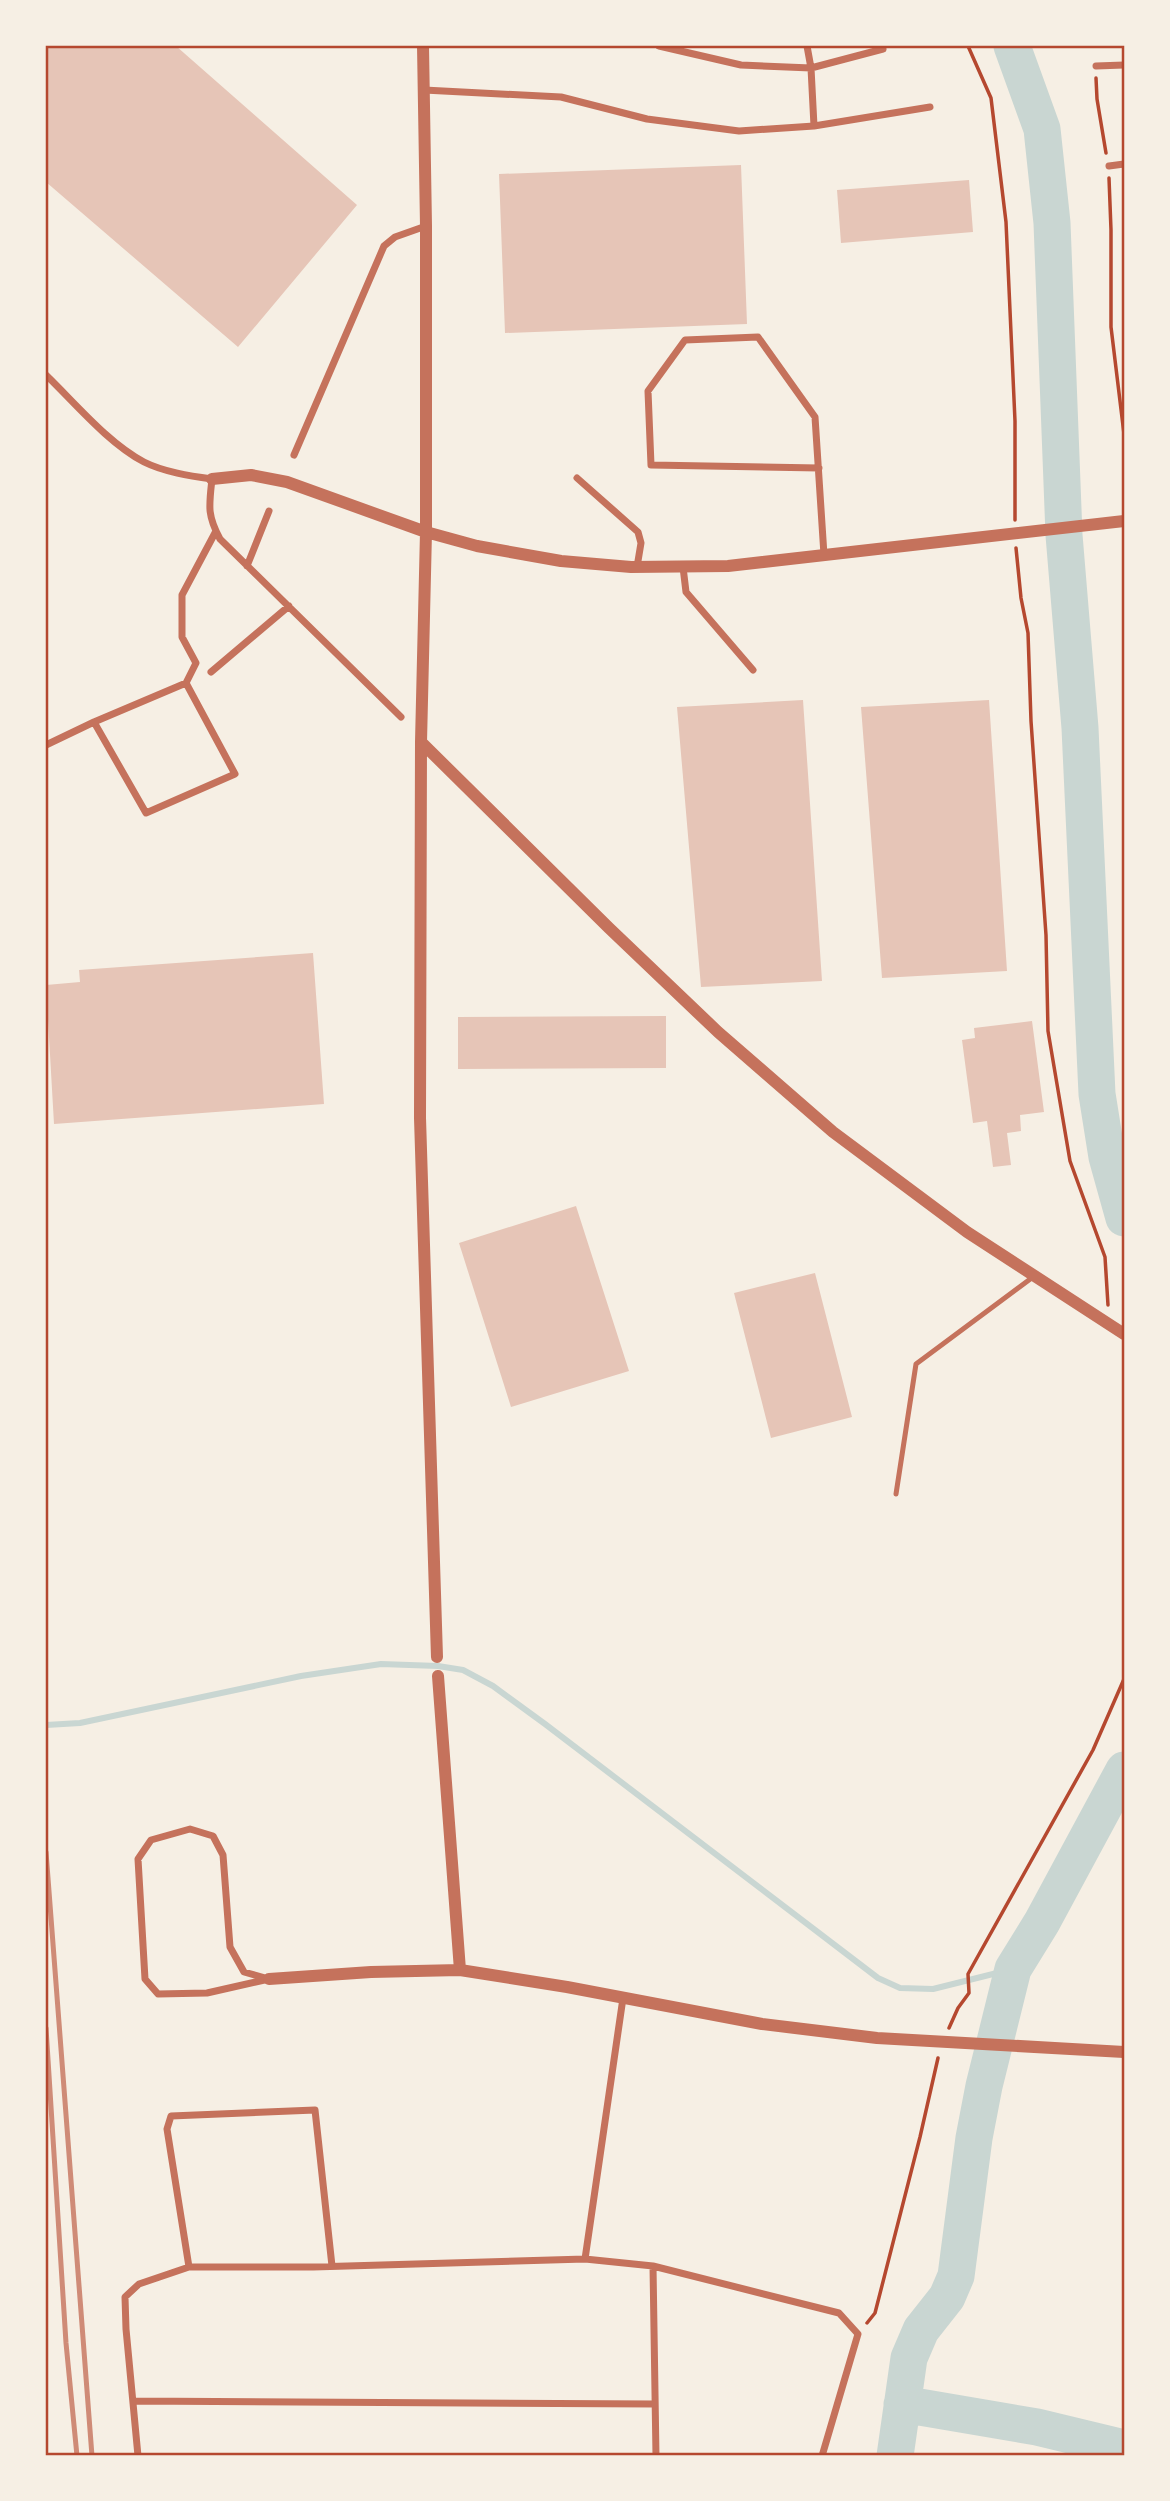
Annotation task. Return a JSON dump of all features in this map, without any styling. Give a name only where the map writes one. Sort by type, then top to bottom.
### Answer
[{"type":"street","points":[[423,46],[426,532],[421,742],[420,1118],[438,1676],[460,1970]]},
{"type":"street","points":[[659,46],[741,65],[811,68],[883,49],[880,46]]},
{"type":"street","points":[[807,46],[814,126]]},
{"type":"street","points":[[1096,66],[1125,65]]},
{"type":"street","points":[[424,90],[561,97],[647,119],[739,131],[814,126],[930,107]]},
{"type":"street","points":[[1109,166],[1125,164]]},
{"type":"street","points":[[294,455],[384,246],[395,237],[426,226]]},
{"type":"street","points":[[819,468],[651,465],[648,391],[685,340],[758,337],[816,417],[819,468],[824,555]]},
{"type":"street","points":[[46,375],[119,446],[145,462],[212,480],[251,475],[287,482],[426,532],[477,546],[561,561],[637,567],[729,566],[1125,521]]},
{"type":"street","points":[[577,478],[638,532],[640,542],[637,567]]},
{"type":"street","points":[[212,480],[209,511],[216,531],[226,545],[401,717]]},
{"type":"street","points":[[247,566],[269,511]]},
{"type":"street","points":[[46,745],[186,683],[196,663],[182,638],[182,595],[216,531]]},
{"type":"street","points":[[683,567],[685,592],[753,670]]},
{"type":"street","points":[[211,672],[289,606]]},
{"type":"street","points":[[94,722],[146,813],[236,774],[186,683]]},
{"type":"street","points":[[421,742],[639,957],[719,1032],[833,1132],[967,1231],[1124,1334]]},
{"type":"street","points":[[270,1979],[244,1972],[230,1947],[223,1855],[213,1836],[190,1829],[151,1840],[138,1859],[145,1979],[158,1994],[207,1993],[270,1979],[371,1972],[460,1970],[762,2024],[877,2038],[1125,2052]]},
{"type":"street","points":[[584,2259],[623,1998]]},
{"type":"street","points":[[189,2267],[167,2129],[171,2116],[315,2110],[332,2266]]},
{"type":"street","points":[[138,2455],[125,2329],[125,2297],[139,2284],[189,2267],[584,2259],[653,2266],[839,2313],[858,2334],[822,2455]]},
{"type":"street","points":[[653,2266],[656,2455]]},
{"type":"street","points":[[133,2401],[655,2404]]},
{"type":"lane","points":[[896,1494],[916,1364],[1035,1275]]},
{"type":"path","points":[[968,46],[991,98],[1006,222],[1021,598],[1028,633],[1031,720],[1046,935],[1048,1031],[1070,1161],[1105,1257],[1111,1325]]},
{"type":"path","points":[[1096,66],[1097,99],[1109,166],[1111,327],[1125,434]]},
{"type":"path","points":[[858,2334],[875,2314],[946,2042],[958,2008],[968,1993],[968,1974],[1093,1750],[1125,1679]]},
{"type":"building","points":[[46,46],[176,46],[357,205],[238,347],[46,182]]},
{"type":"building","points":[[741,165],[747,324],[505,333],[499,174]]},
{"type":"building","points":[[969,180],[973,232],[841,243],[837,190]]},
{"type":"building","points":[[803,700],[822,981],[701,987],[677,707]]},
{"type":"building","points":[[989,700],[1007,971],[882,978],[861,707]]},
{"type":"building","points":[[313,953],[324,1104],[54,1124],[46,985],[80,982],[79,970]]},
{"type":"building","points":[[666,1016],[666,1068],[458,1069],[458,1017]]},
{"type":"building","points":[[1032,1021],[1044,1112],[1020,1115],[1021,1131],[1007,1133],[1011,1165],[993,1167],[987,1121],[973,1123],[962,1040],[975,1038],[974,1028]]},
{"type":"building","points":[[576,1206],[629,1371],[511,1407],[459,1243]]},
{"type":"building","points":[[815,1273],[852,1417],[771,1438],[734,1293]]},
{"type":"waterway","points":[[1012,46],[1042,129],[1052,223],[1064,535],[1080,728],[1097,1094],[1107,1157],[1124,1218]]},
{"type":"waterway","points":[[46,1725],[80,1723],[301,1676],[381,1664],[438,1666],[463,1670],[493,1686],[545,1724],[878,1978],[900,1988],[933,1989],[1013,1969]]},
{"type":"waterway","points":[[895,2456],[909,2358],[921,2330],[947,2297],[956,2276],[974,2138],[1013,1969],[1042,1922],[1124,1770]]},
{"type":"waterway","points":[[902,2404],[1037,2427],[1124,2448]]},
{"type":"railway","points":[[46,1852],[92,2456]]},
{"type":"railway","points":[[46,2028],[66,2343],[77,2456]]}]
